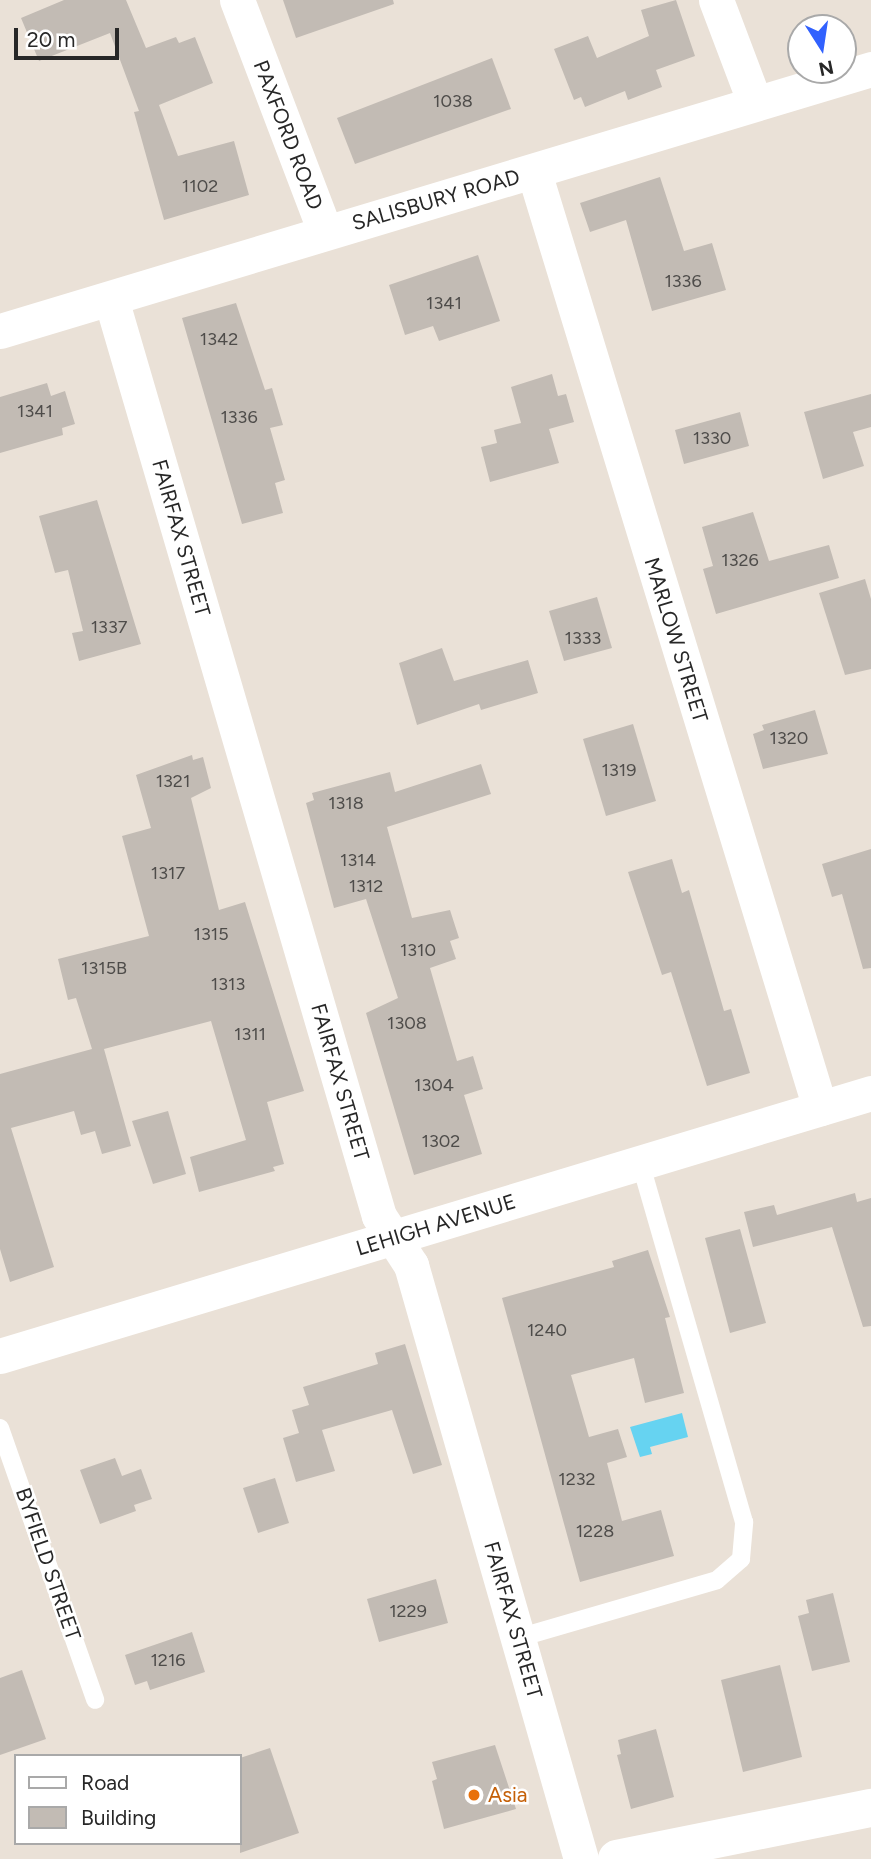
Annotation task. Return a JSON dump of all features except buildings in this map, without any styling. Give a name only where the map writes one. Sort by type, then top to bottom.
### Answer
[{"type":"main road","points":[[617,1859],[871,1808]]},
{"type":"street","name":"PAXFORD ROAD","points":[[237,0],[325,232]]},
{"type":"street","points":[[716,0],[755,103]]},
{"type":"street","name":"SALISBURY ROAD","points":[[0,331],[871,69]]},
{"type":"street","name":"MARLOW STREET","points":[[534,172],[820,1108]]},
{"type":"street","name":"FAIRFAX STREET","points":[[111,299],[379,1216],[411,1265],[581,1859]]},
{"type":"street","name":"LEHIGH AVENUE","points":[[0,1356],[871,1093]]},
{"type":"lane","points":[[518,1638],[718,1580],[741,1559],[744,1522],[640,1162]]},
{"type":"lane","name":"BYFIELD STREET","points":[[0,1428],[94,1700]]},
{"type":"water","points":[[682,1413],[688,1437],[650,1447],[652,1454],[640,1457],[630,1427]]},
{"type":"place","name":"Asia","points":[[474,1795]]}]
